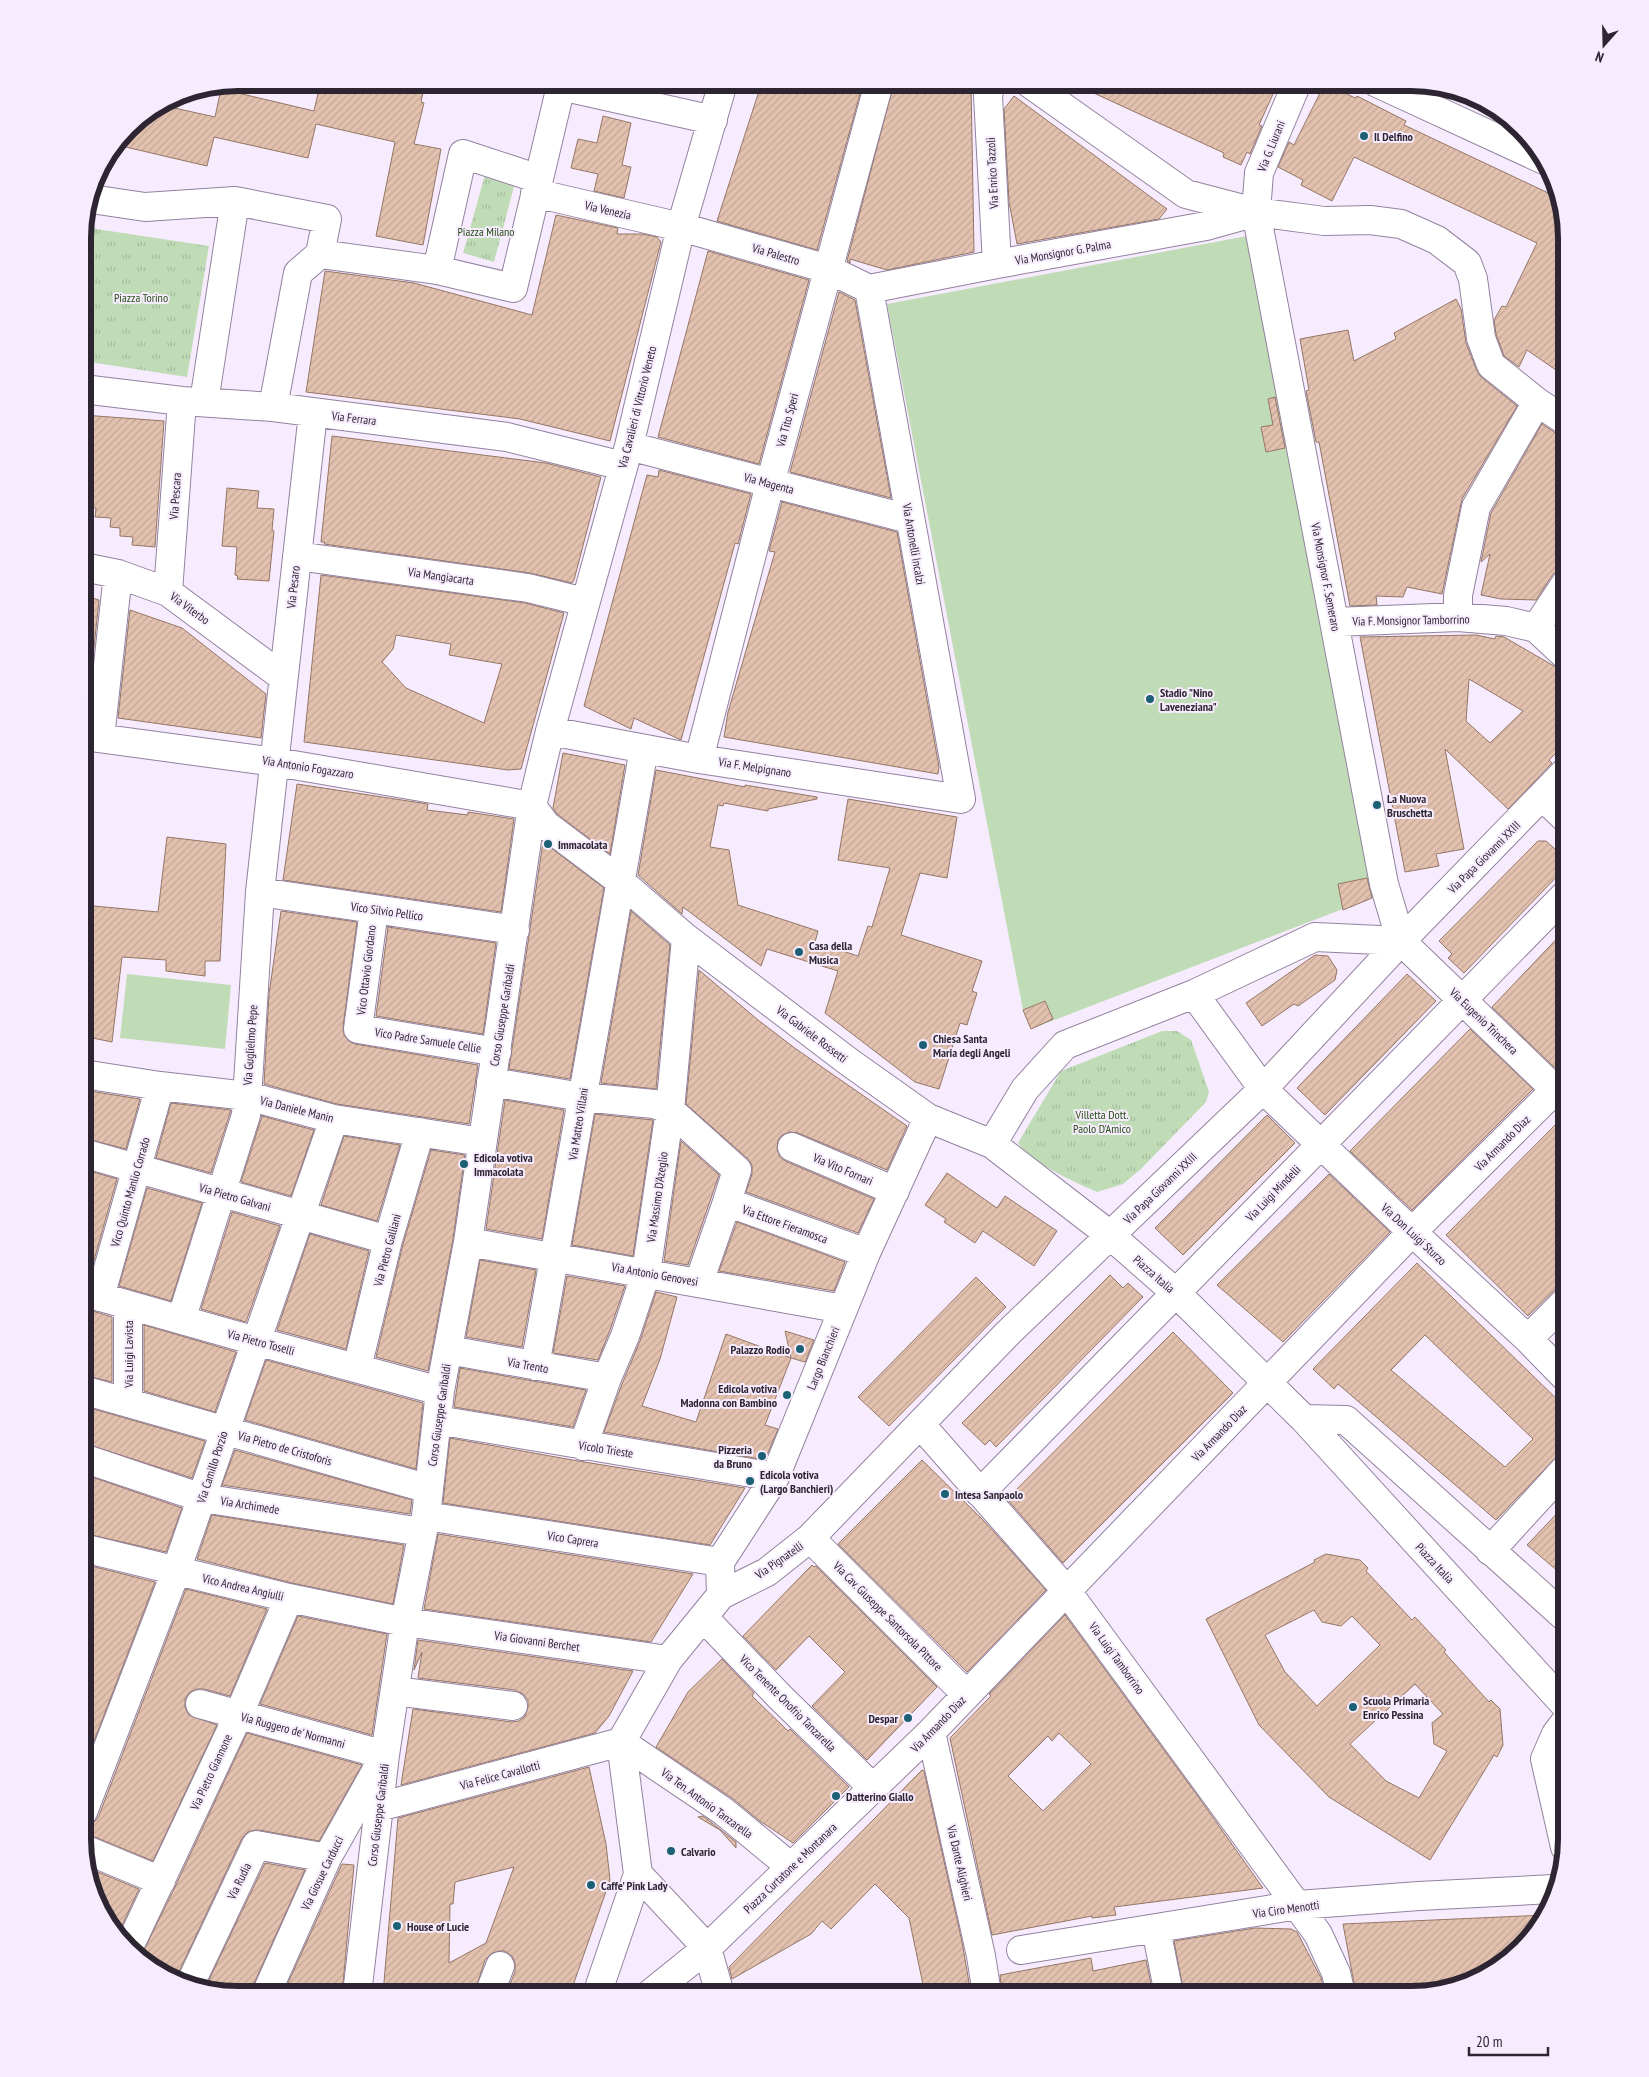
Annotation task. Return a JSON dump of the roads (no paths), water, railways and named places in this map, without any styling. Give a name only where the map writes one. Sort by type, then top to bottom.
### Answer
[{"type":"street","points":[[320,254],[437,270],[513,288],[560,91]]},
{"type":"street","points":[[585,91],[712,120]]},
{"type":"street","name":"Via Cavalieri di Vittorio Veneto","points":[[532,806],[550,731],[626,456],[681,227],[721,91]]},
{"type":"street","name":"Via Tito Speri","points":[[699,759],[770,484],[877,92]]},
{"type":"street","name":"Via Enrico Tazzoli","points":[[989,92],[997,264]]},
{"type":"street","name":"Via Monsignor G. Palma","points":[[1041,92],[1186,194],[1256,212],[1324,221],[1378,221],[1401,224],[1437,240],[1467,263],[1473,279],[1481,338],[1491,365],[1537,402],[1558,416]]},
{"type":"street","name":"Via G. Liurani","points":[[1256,212],[1259,172],[1294,92]]},
{"type":"street","points":[[1396,92],[1531,154]]},
{"type":"street","points":[[437,270],[463,154],[537,186]]},
{"type":"street","name":"Via Venezia","points":[[537,186],[681,227]]},
{"type":"street","points":[[96,200],[145,207],[235,201],[327,218],[320,254],[298,273],[273,408]]},
{"type":"street","points":[[193,401],[235,201]]},
{"type":"street","name":"Via Monsignor G. Palma","points":[[869,289],[1206,226],[1256,212]]},
{"type":"street","name":"Via Monsignor F. Semeraro","points":[[1256,212],[1384,884],[1401,941]]},
{"type":"street","name":"Via Palestro","points":[[681,227],[828,269],[869,289]]},
{"type":"street","name":"Via Antonelli Incalzi","points":[[869,289],[961,799]]},
{"type":"street","name":"Via Ferrara","points":[[92,390],[273,408],[508,437],[626,456]]},
{"type":"street","name":"Via Pescara","points":[[168,592],[193,401]]},
{"type":"street","points":[[1458,617],[1458,595],[1476,507],[1537,402]]},
{"type":"street","name":"Via Pesaro","points":[[276,762],[283,677],[313,413]]},
{"type":"street","name":"Via Magenta","points":[[626,456],[770,484],[909,519]]},
{"type":"street","name":"Via Mangiacarta","points":[[297,556],[528,588],[585,602]]},
{"type":"street","name":"Via Viterbo","points":[[92,569],[118,574],[168,592],[283,677]]},
{"type":"street","points":[[92,733],[118,574]]},
{"type":"street","points":[[1536,628],[1558,595]]},
{"type":"street","name":"Via F. Monsignor Tamborrino","points":[[1335,622],[1458,617],[1506,621],[1536,628],[1558,649]]},
{"type":"street","name":"Via F. Melpignano","points":[[550,731],[699,759],[961,799]]},
{"type":"street","name":"Via Antonio Fogazzaro","points":[[92,737],[276,762],[532,806]]},
{"type":"street","name":"Via Matteo Villani","points":[[535,1366],[556,1258],[582,1097],[644,749]]},
{"type":"street","name":"Via Guglielmo Pepe","points":[[181,1320],[246,1115],[260,892],[276,762]]},
{"type":"street","name":"Via Papa Giovanni XXIII","points":[[916,1427],[1008,1333],[1263,1089],[1401,941],[1544,797],[1558,780]]},
{"type":"street","points":[[1544,797],[1558,810]]},
{"type":"street","name":"Via Gabriele Rossetti","points":[[532,806],[546,825],[620,881],[686,938],[842,1056],[928,1118],[992,1144],[1110,1235]]},
{"type":"street","name":"Corso Giuseppe Garibaldi","points":[[358,1986],[385,1755],[405,1622],[424,1524],[440,1391],[468,1242],[532,806]]},
{"type":"street","name":"Vico Silvio Pellico","points":[[260,892],[514,930]]},
{"type":"street","name":"Via Luigi Mindelli","points":[[980,1493],[1558,902]]},
{"type":"street","name":"Vico Ottavio Giordano","points":[[358,1029],[374,910]]},
{"type":"street","points":[[992,1144],[1025,1089],[1065,1046],[1194,994],[1315,937],[1401,941]]},
{"type":"street","name":"Via Massimo D'Azeglio","points":[[583,1446],[607,1378],[625,1336],[646,1273],[670,1110],[686,938]]},
{"type":"street","name":"Via Eugenio Trinchera","points":[[1401,941],[1462,1001],[1558,1085]]},
{"type":"street","name":"Via Don Luigi Sturzo","points":[[1194,994],[1263,1089],[1412,1232],[1528,1339],[1558,1370]]},
{"type":"street","name":"Vico Padre Samuele Cellie","points":[[358,1029],[497,1052]]},
{"type":"street","name":"Via Daniele Manin","points":[[91,1075],[160,1086],[247,1096],[334,1119],[482,1142]]},
{"type":"street","points":[[491,1082],[582,1097],[654,1104],[670,1110],[737,1170],[727,1202]]},
{"type":"street","name":"Vico Quinto Manlio Corrado","points":[[91,1293],[137,1169],[160,1086]]},
{"type":"street","name":"Via Armando Diaz","points":[[873,1788],[931,1732],[1412,1232],[1558,1094]]},
{"type":"street","name":"Largo Bianchieri","points":[[720,1562],[775,1477],[866,1253],[928,1118]]},
{"type":"street","name":"Via Camillo Porzio","points":[[91,1789],[176,1571],[334,1119]]},
{"type":"street","name":"Via Pietro Galliani","points":[[357,1368],[388,1240],[420,1132]]},
{"type":"street","name":"Via Vito Fornari","points":[[792,1147],[895,1191]]},
{"type":"street","name":"Via Pietro Galvani","points":[[91,1156],[388,1240]]},
{"type":"street","name":"Via Ettore Fieramosca","points":[[699,1282],[727,1202],[866,1253]]},
{"type":"street","name":"Piazza Italia","points":[[1110,1235],[1176,1293],[1304,1419],[1558,1697]]},
{"type":"street","name":"Via Antonio Genovesi","points":[[468,1242],[843,1309]]},
{"type":"street","name":"Via Pietro Toselli","points":[[91,1294],[256,1342],[440,1391]]},
{"type":"street","name":"Via Luigi Lavista","points":[[128,1305],[128,1403]]},
{"type":"street","points":[[1528,1339],[1558,1308]]},
{"type":"street","name":"Via Trento","points":[[448,1350],[607,1378]]},
{"type":"street","name":"Via Pietro de Cristoforis","points":[[91,1392],[429,1489]]},
{"type":"street","points":[[1304,1419],[1346,1420],[1558,1611]]},
{"type":"street","name":"Vicolo Trieste","points":[[437,1420],[775,1477]]},
{"type":"street","name":"Via Luigi Tamborrino","points":[[916,1427],[980,1493],[1066,1590],[1318,1934],[1336,1973],[1339,1986]]},
{"type":"street","name":"Via Pignatelli","points":[[621,1742],[668,1660],[721,1595],[767,1572],[810,1538],[916,1427]]},
{"type":"street","name":"Via Archimede","points":[[91,1461],[202,1498],[424,1524]]},
{"type":"street","points":[[1490,1551],[1558,1477]]},
{"type":"street","name":"Vico Caprera","points":[[424,1524],[720,1562]]},
{"type":"street","name":"Via Cav. Giuseppe Santorsola Pittore","points":[[810,1538],[966,1694]]},
{"type":"street","name":"Vico Andrea Angiulli","points":[[91,1550],[289,1598],[405,1622]]},
{"type":"street","points":[[720,1562],[721,1595]]},
{"type":"street","name":"Via Pietro Giannone","points":[[132,1941],[238,1716],[289,1598]]},
{"type":"street","name":"Vico Tenente Onofrio Tanzarella","points":[[704,1617],[780,1697],[873,1788]]},
{"type":"street","name":"Via Giovanni Berchet","points":[[405,1622],[668,1660]]},
{"type":"street","points":[[395,1692],[513,1706]]},
{"type":"street","name":"Via Ruggero de' Normanni","points":[[200,1704],[385,1755]]},
{"type":"street","name":"Via Dante Alighieri","points":[[931,1732],[981,1956],[986,1986]]},
{"type":"street","points":[[1558,1732],[1545,1759],[1558,1816]]},
{"type":"street","points":[[600,1986],[638,1874],[621,1742]]},
{"type":"street","name":"Via Felice Cavallotti","points":[[380,1807],[621,1742]]},
{"type":"street","name":"Via Ten. Antonio Tanzarella","points":[[621,1742],[723,1811],[792,1867]]},
{"type":"street","name":"Via Giosue Carducci","points":[[270,1986],[327,1858],[385,1755]]},
{"type":"street","name":"Piazza Curtatone e Montanara","points":[[660,1986],[707,1948],[873,1788]]},
{"type":"street","name":"Via Rudia","points":[[192,1978],[256,1845],[327,1858]]},
{"type":"street","points":[[92,1852],[161,1881]]},
{"type":"street","points":[[638,1874],[707,1948],[718,1986]]},
{"type":"street","name":"Via Ciro Menotti","points":[[1021,1950],[1298,1905],[1549,1889]]},
{"type":"street","points":[[1156,1929],[1167,1986]]},
{"type":"street","points":[[492,1986],[500,1966]]},
{"type":"place","name":"Il Delfino","points":[[1364,136]]},
{"type":"place","name":"Stadio \"Nino Laveneziana\"","points":[[1150,699]]},
{"type":"place","name":"La Nuova Bruschetta","points":[[1377,805]]},
{"type":"place","name":"Immacolata","points":[[548,844]]},
{"type":"place","name":"Casa della Musica","points":[[799,952]]},
{"type":"place","name":"Chiesa Santa Maria degli Angeli","points":[[923,1045]]},
{"type":"place","name":"Edicola votiva Immacolata","points":[[464,1164]]},
{"type":"place","name":"Palazzo Rodio","points":[[800,1349]]},
{"type":"place","name":"Edicola votiva Madonna con Bambino","points":[[787,1395]]},
{"type":"place","name":"Pizzeria da Bruno","points":[[762,1456]]},
{"type":"place","name":"Edicola votiva (Largo Banchieri)","points":[[750,1481]]},
{"type":"place","name":"Intesa Sanpaolo","points":[[945,1494]]},
{"type":"place","name":"Scuola Primaria Enrico Pessina","points":[[1353,1707]]},
{"type":"place","name":"Despar","points":[[908,1718]]},
{"type":"place","name":"Datterino Giallo","points":[[836,1796]]},
{"type":"place","name":"Calvario","points":[[671,1851]]},
{"type":"place","name":"Caffe' Pink Lady","points":[[591,1885]]},
{"type":"place","name":"House of Lucie","points":[[397,1926]]},
{"type":"park label","name":"Piazza Milano","points":[[486,231]]},
{"type":"park label","name":"Piazza Torino","points":[[141,297]]},
{"type":"park label","name":"Villetta Dott. Paolo D'Amico","points":[[1102,1121]]}]
